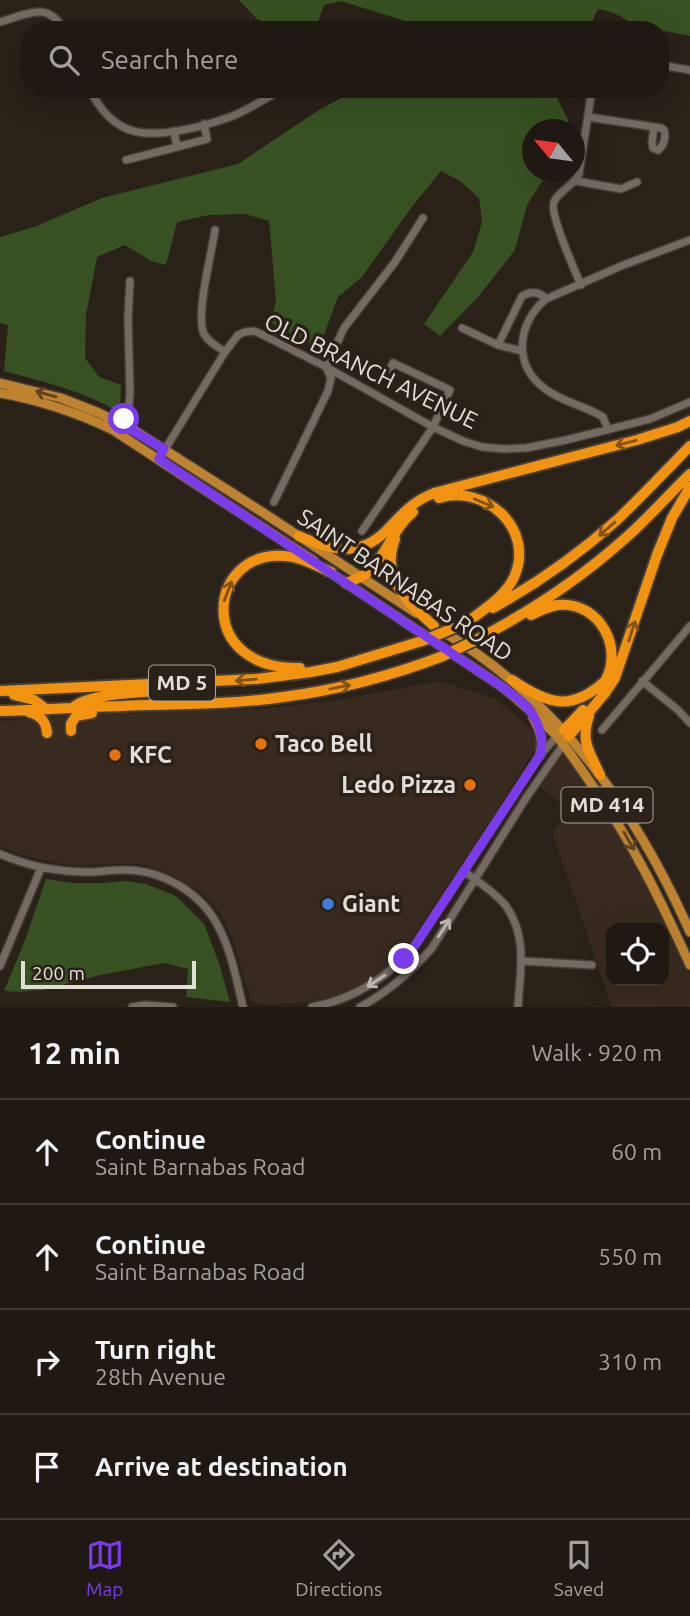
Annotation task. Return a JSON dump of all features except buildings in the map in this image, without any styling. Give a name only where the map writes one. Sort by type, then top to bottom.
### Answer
[{"type":"highway","points":[[299,536],[326,548],[351,550],[378,538],[408,507],[434,493],[637,440],[690,421]]},
{"type":"highway","name":"MD 5","points":[[0,693],[219,682],[311,672],[422,641],[470,620],[529,588],[557,569],[617,520],[690,446]]},
{"type":"highway","name":"MD 5","points":[[0,711],[252,701],[339,688],[411,668],[490,633],[551,596],[624,540],[690,474]]},
{"type":"highway","points":[[563,737],[592,710],[615,678],[672,518],[690,488]]},
{"type":"highway","points":[[346,583],[369,572],[402,524],[419,507],[446,496],[482,501],[501,511],[510,521],[520,548],[519,565],[508,589],[470,620]]},
{"type":"highway","points":[[402,524],[392,546],[394,576],[404,597],[434,626]]},
{"type":"highway","points":[[331,572],[298,558],[282,555],[261,558],[249,564],[234,578],[225,597],[225,627],[240,650],[264,664],[298,668],[348,659],[361,660]]},
{"type":"highway","points":[[490,633],[558,605],[582,610],[603,626],[610,639],[612,664],[606,680],[563,737]]},
{"type":"highway","points":[[512,680],[541,698],[559,703],[578,700],[596,690],[606,680]]},
{"type":"highway","points":[[73,708],[80,702],[94,698],[174,690],[219,682]]},
{"type":"highway","points":[[0,693],[30,698],[46,709]]},
{"type":"highway","points":[[71,731],[71,724],[76,716],[85,713],[150,705]]},
{"type":"highway","points":[[592,710],[585,726],[584,738],[600,775]]},
{"type":"highway","points":[[23,711],[42,718],[47,733]]},
{"type":"main road","name":"SAINT BARNABAS ROAD","points":[[0,383],[61,398],[121,424],[299,536],[456,639],[512,680],[600,775],[627,813],[677,901],[690,932]]},
{"type":"main road","name":"SAINT BARNABAS ROAD","points":[[0,393],[33,400],[101,424],[124,436],[331,572],[527,707],[563,737],[629,841],[690,965]]},
{"type":"main road","points":[[527,707],[540,730],[540,755]]},
{"type":"street","points":[[0,22],[38,10],[47,11],[59,21]]},
{"type":"street","points":[[669,66],[690,70]]},
{"type":"street","points":[[94,98],[106,115],[125,128],[149,134],[174,131],[230,117],[265,98]]},
{"type":"street","points":[[585,137],[591,98]]},
{"type":"street","points":[[588,117],[654,127]]},
{"type":"street","points":[[126,160],[206,139],[204,124]]},
{"type":"street","points":[[174,131],[177,147]]},
{"type":"street","points":[[575,182],[560,194],[552,206],[581,285]]},
{"type":"street","points":[[582,182],[621,188],[637,182]]},
{"type":"street","points":[[274,502],[327,391],[331,378],[326,367],[344,328],[395,262],[423,218]]},
{"type":"street","points":[[159,459],[225,352],[209,341],[201,323],[215,230]]},
{"type":"street","points":[[608,429],[599,414],[546,390],[539,384],[526,364],[522,351],[527,321],[531,313],[546,299],[621,266],[690,240]]},
{"type":"street","points":[[121,424],[128,413],[130,394],[130,281]]},
{"type":"street","points":[[498,345],[522,296],[533,292],[540,293],[546,299]]},
{"type":"street","points":[[462,328],[498,345],[522,351]]},
{"type":"street","name":"OLD BRANCH AVENUE","points":[[225,352],[237,335],[254,331],[326,367],[433,427],[482,447],[526,448],[593,435],[650,419],[690,402]]},
{"type":"street","points":[[362,531],[433,427],[450,390],[393,363],[390,369]]},
{"type":"street","points":[[602,730],[690,626]]},
{"type":"street","points":[[642,681],[690,723]]},
{"type":"street","points":[[312,1007],[347,997],[375,982],[404,959],[540,755],[563,737]]},
{"type":"street","points":[[360,1007],[385,992],[417,965],[432,948],[563,737]]},
{"type":"street","points":[[0,854],[41,867],[76,872],[138,871],[166,878],[185,889],[206,909],[220,929],[243,1007]]},
{"type":"street","points":[[0,966],[41,867]]},
{"type":"street","points":[[464,871],[505,906],[519,934],[522,961],[518,1007]]},
{"type":"street","points":[[522,961],[592,965]]},
{"type":"street","points":[[132,1007],[173,1007]]},
{"type":"shaded area","points":[[440,681],[494,698],[522,720],[536,735],[538,745],[411,940],[395,960],[367,981],[345,993],[309,1002],[263,1005],[251,1001],[232,937],[220,913],[203,893],[170,874],[142,864],[67,865],[25,856],[0,846],[0,721],[99,713],[256,709],[333,701]]},
{"type":"shaded area","points":[[563,751],[620,836],[666,923],[606,923],[606,986],[669,986],[669,929],[690,975],[690,1007],[612,1007],[552,832],[569,810],[539,785]]},
{"type":"green space","points":[[239,0],[690,0],[690,36],[669,32],[669,21],[628,21],[598,9],[592,21],[405,21],[341,1],[324,5],[318,21],[257,19]]},
{"type":"green space","points":[[341,98],[557,98],[568,119],[522,119],[522,182],[542,182],[527,205],[515,250],[479,296],[440,336],[424,324],[473,252],[482,222],[479,198],[460,181],[441,171],[362,277],[338,297],[319,348],[271,323],[276,300],[269,221],[245,214],[209,215],[177,222],[166,265],[151,261],[125,245],[97,257],[86,315],[85,358],[99,377],[121,385],[120,413],[78,393],[4,371],[8,325],[0,323],[0,237],[34,227],[102,198],[238,164]]},
{"type":"green space","points":[[46,879],[73,883],[126,881],[146,884],[176,896],[204,924],[230,1002],[186,997],[188,969],[164,963],[43,990],[4,991]]},
{"type":"place","name":"Taco Bell","points":[[261,744]]},
{"type":"place","name":"KFC","points":[[115,755]]},
{"type":"place","name":"Ledo Pizza","points":[[470,785]]},
{"type":"place","name":"Giant","points":[[328,904]]},
{"type":"route","points":[[124,419],[121,424],[164,449],[159,459],[504,688],[527,707],[540,730],[540,755],[404,959]]}]
